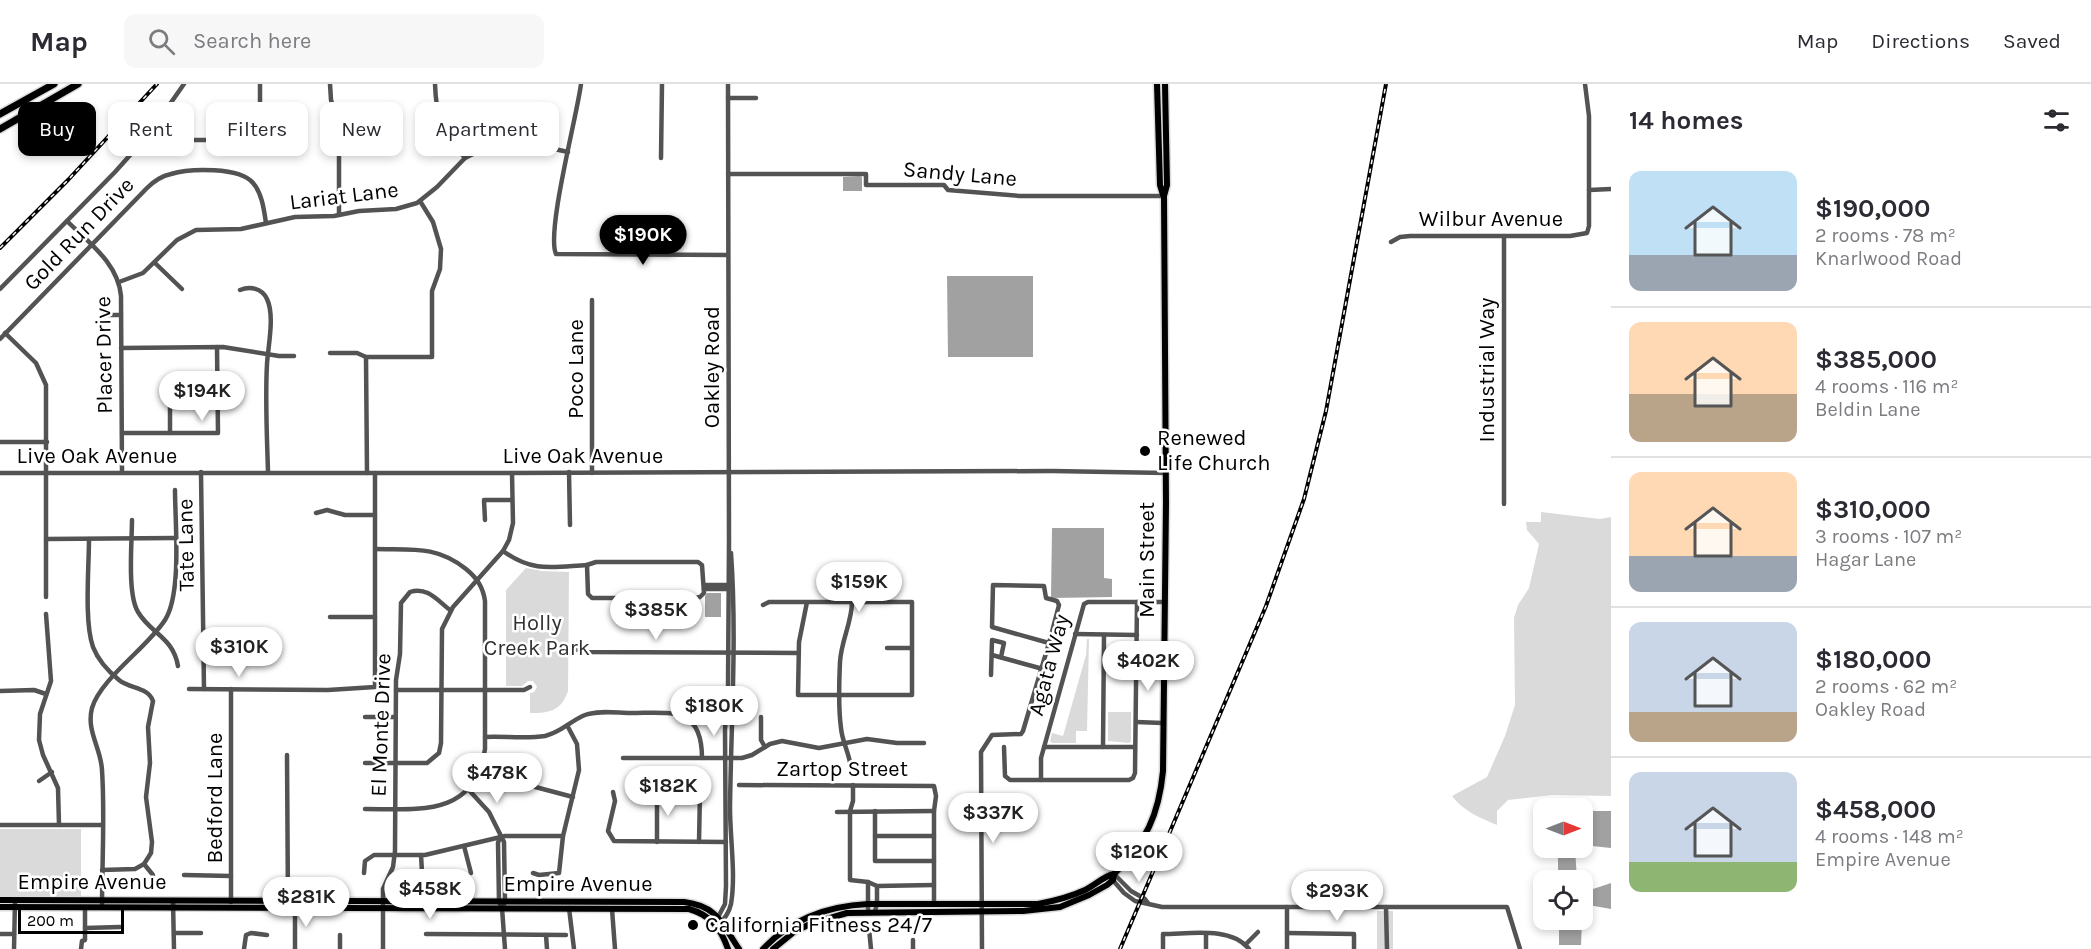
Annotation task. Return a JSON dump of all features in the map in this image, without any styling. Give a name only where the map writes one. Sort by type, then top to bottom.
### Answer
[{"type":"highway","points":[[0,114],[54,84]]},
{"type":"highway","points":[[0,129],[78,84]]},
{"type":"main road","name":"Main Street","points":[[1157,84],[1160,185],[1164,196]]},
{"type":"main road","name":"Main Street","points":[[763,949],[788,928],[813,915],[841,907],[982,912],[1037,911],[1060,907],[1089,895],[1112,876],[1137,849],[1153,819],[1163,771],[1166,473],[1164,196],[1167,185],[1165,84]]},
{"type":"main road","points":[[1107,864],[1116,862],[1137,849]]},
{"type":"main road","name":"Main Street","points":[[773,949],[794,932],[824,918],[870,909],[877,904],[1038,904],[1054,901],[1086,889],[1112,876]]},
{"type":"main road","name":"Empire Avenue","points":[[0,900],[14,903],[85,907],[102,904]]},
{"type":"main road","points":[[571,908],[572,904],[592,902]]},
{"type":"main road","name":"Empire Avenue","points":[[0,907],[14,903],[695,903],[707,909],[718,922]]},
{"type":"main road","name":"Empire Avenue","points":[[502,904],[571,908],[689,909],[718,922]]},
{"type":"main road","points":[[718,922],[728,949]]},
{"type":"main road","points":[[718,922],[739,949]]},
{"type":"street","points":[[171,102],[184,84]]},
{"type":"street","points":[[260,84],[260,102]]},
{"type":"street","points":[[330,84],[331,100],[339,124],[339,215]]},
{"type":"street","points":[[435,84],[437,112],[442,127],[465,158]]},
{"type":"street","points":[[581,84],[554,224],[554,250],[558,255],[728,255]]},
{"type":"street","points":[[661,158],[662,84]]},
{"type":"street","name":"Oakley Road","points":[[718,922],[729,909],[732,897],[728,84]]},
{"type":"street","name":"Wilbur Avenue","points":[[1391,242],[1400,237],[1570,236],[1587,233],[1588,109],[1585,84]]},
{"type":"street","points":[[728,98],[756,98]]},
{"type":"street","name":"Lariat Lane","points":[[119,282],[138,276],[189,232],[202,229],[241,229],[295,217],[396,209],[420,201],[465,158],[480,149],[504,142],[523,142],[568,152]]},
{"type":"street","points":[[0,289],[128,156]]},
{"type":"street","name":"Gold Run Drive","points":[[0,339],[153,182],[166,175],[179,172],[242,174],[258,188],[266,223]]},
{"type":"street","name":"Sandy Lane","points":[[728,174],[866,174],[866,185],[944,185],[948,190],[1020,196],[1164,196]]},
{"type":"street","points":[[1588,190],[1611,189]]},
{"type":"street","points":[[330,353],[357,353],[366,357],[432,357],[432,291],[440,269],[441,249],[433,222],[420,201]]},
{"type":"street","name":"Placer Drive","points":[[67,221],[112,267],[119,282],[122,472]]},
{"type":"street","name":"Industrial Way","points":[[1504,236],[1504,504]]},
{"type":"street","points":[[155,263],[182,289]]},
{"type":"street","points":[[240,290],[256,289],[267,298],[269,308],[268,472]]},
{"type":"street","name":"Poco Lane","points":[[592,300],[592,473]]},
{"type":"street","points":[[101,318],[107,315],[121,315]]},
{"type":"street","points":[[6,333],[36,363],[44,378],[47,442],[46,597]]},
{"type":"street","points":[[122,433],[218,433],[217,347]]},
{"type":"street","points":[[121,348],[217,347],[294,356]]},
{"type":"street","points":[[366,357],[367,473]]},
{"type":"street","points":[[170,397],[170,433]]},
{"type":"street","points":[[0,442],[47,442]]},
{"type":"street","name":"Live Oak Avenue","points":[[0,472],[1052,471],[1166,473]]},
{"type":"street","name":"Tate Lane","points":[[201,472],[204,689]]},
{"type":"street","points":[[570,472],[570,525]]},
{"type":"street","points":[[189,689],[328,690],[375,687],[375,473]]},
{"type":"street","points":[[365,763],[427,763],[439,753],[441,743],[441,637],[450,610],[503,551],[512,532],[512,473]]},
{"type":"street","points":[[102,904],[102,768],[91,732],[91,716],[96,698],[157,631],[168,614],[174,596],[176,489]]},
{"type":"street","points":[[484,520],[484,500],[512,500]]},
{"type":"street","points":[[316,513],[327,510],[345,514],[375,515]]},
{"type":"street","points":[[132,520],[133,602],[142,618],[173,648],[178,666]]},
{"type":"street","points":[[46,539],[175,538]]},
{"type":"street","points":[[89,539],[90,638],[100,661],[114,676],[129,687],[150,693],[153,701],[148,727],[150,763],[146,797],[152,847],[144,864],[129,870],[102,870]]},
{"type":"street","points":[[365,809],[425,809],[440,806],[456,798],[475,778],[481,764],[485,737],[485,601],[477,580],[455,560],[441,553],[426,549],[375,549]]},
{"type":"street","points":[[503,551],[530,566],[570,568],[587,566],[596,562],[698,562],[704,566],[704,587],[702,596],[696,598],[592,598],[588,594],[587,566]]},
{"type":"street","points":[[982,949],[981,752],[992,735],[1021,734],[1043,669],[1059,605],[1057,601],[1046,598],[1044,586],[993,585],[992,627],[1049,643]]},
{"type":"street","points":[[704,587],[731,587]]},
{"type":"street","name":"El Monte Drive","points":[[383,949],[385,883],[393,867],[395,855],[395,717],[400,661],[400,607],[402,599],[410,592],[420,590],[450,610]]},
{"type":"street","points":[[762,605],[769,602],[807,602],[852,602],[912,602],[912,695],[798,695],[798,653],[807,602]]},
{"type":"street","points":[[851,768],[841,727],[840,695],[842,645],[852,602]]},
{"type":"street","points":[[1004,747],[1006,779],[1129,780],[1133,778],[1136,747],[1137,602]]},
{"type":"street","name":"Agata Way","points":[[1041,780],[1041,758],[1082,608],[1086,603],[1165,602]]},
{"type":"street","points":[[46,614],[51,676],[40,714],[39,740],[58,788],[59,825]]},
{"type":"street","points":[[330,617],[375,617]]},
{"type":"street","points":[[1075,634],[1137,634]]},
{"type":"street","points":[[1103,747],[1104,635]]},
{"type":"street","points":[[991,675],[992,640],[1004,643],[1001,657]]},
{"type":"street","points":[[887,648],[912,648]]},
{"type":"street","points":[[576,649],[583,652],[798,653]]},
{"type":"street","name":"Oakley Road","points":[[718,922],[726,896],[726,758],[731,653]]},
{"type":"street","points":[[992,655],[1043,669]]},
{"type":"street","points":[[396,690],[524,690],[531,687]]},
{"type":"street","name":"Bedford Lane","points":[[231,689],[231,904]]},
{"type":"street","points":[[0,691],[34,690],[46,694]]},
{"type":"street","points":[[691,721],[699,712]]},
{"type":"street","points":[[485,737],[542,736],[568,727],[584,716],[597,713],[671,713],[691,721],[700,734],[702,758]]},
{"type":"street","points":[[365,717],[395,717]]},
{"type":"street","points":[[761,717],[761,740],[765,747]]},
{"type":"street","points":[[1136,722],[1163,723]]},
{"type":"street","points":[[533,873],[539,875],[559,873],[563,836],[578,777],[579,752],[575,737],[568,727]]},
{"type":"street","points":[[623,758],[746,757],[782,741],[819,748],[867,739],[897,743],[924,743]]},
{"type":"street","points":[[1044,747],[1136,747]]},
{"type":"street","points":[[287,755],[291,904],[295,949]]},
{"type":"street","points":[[39,781],[52,772]]},
{"type":"street","points":[[524,784],[573,797]]},
{"type":"street","name":"Zartop Street","points":[[739,785],[934,786],[936,796],[934,904]]},
{"type":"street","points":[[853,785],[850,812],[850,880],[868,882],[877,886],[934,885]]},
{"type":"street","points":[[467,788],[489,812],[504,842],[502,904],[504,949]]},
{"type":"street","points":[[613,792],[615,801],[608,831],[612,839],[620,842],[726,842]]},
{"type":"street","points":[[657,792],[657,842]]},
{"type":"street","points":[[699,842],[700,792]]},
{"type":"street","points":[[837,812],[934,811]]},
{"type":"street","points":[[875,812],[875,861],[934,861]]},
{"type":"street","points":[[0,825],[102,825]]},
{"type":"street","points":[[364,873],[365,861],[370,856],[421,855],[514,835],[563,836]]},
{"type":"street","points":[[875,836],[934,836]]},
{"type":"street","points":[[464,846],[471,873]]},
{"type":"street","points":[[421,855],[422,872]]},
{"type":"street","points":[[144,864],[153,875]]},
{"type":"street","points":[[184,874],[231,876]]},
{"type":"street","points":[[1112,876],[1130,898],[1143,904],[1162,907],[1507,907],[1520,949]]},
{"type":"street","points":[[868,882],[870,909]]},
{"type":"street","points":[[877,886],[877,904]]},
{"type":"street","points":[[14,903],[14,949]]},
{"type":"street","points":[[173,904],[174,949]]},
{"type":"street","points":[[81,949],[82,941],[85,940],[85,907]]},
{"type":"street","points":[[1287,907],[1287,949]]},
{"type":"street","points":[[1386,907],[1387,949]]},
{"type":"street","points":[[571,908],[574,949]]},
{"type":"street","points":[[612,909],[615,949]]},
{"type":"street","points":[[85,928],[120,927]]},
{"type":"street","points":[[869,928],[871,949]]},
{"type":"street","points":[[1163,949],[1163,933],[1231,936],[1248,947],[1258,932]]},
{"type":"street","points":[[174,933],[201,933]]},
{"type":"street","points":[[244,949],[246,935],[250,933],[267,936]]},
{"type":"street","points":[[1287,933],[1354,934],[1354,949]]},
{"type":"street","points":[[0,934],[14,934]]},
{"type":"street","points":[[426,934],[566,935]]},
{"type":"street","points":[[1206,934],[1206,949]]},
{"type":"street","points":[[340,935],[340,949]]},
{"type":"street","points":[[546,935],[547,949]]},
{"type":"street","points":[[913,940],[913,949]]},
{"type":"green space","points":[[1541,512],[1600,519],[1611,517],[1611,796],[1552,795],[1508,800],[1497,811],[1497,825],[1467,810],[1452,796],[1487,777],[1505,736],[1515,705],[1514,618],[1518,605],[1529,588],[1539,544],[1527,530],[1526,522],[1541,522]]},
{"type":"green space","name":"Holly Creek Park","points":[[526,568],[569,572],[568,691],[562,703],[554,710],[530,713],[530,693],[534,692],[537,687],[533,681],[528,681],[522,686],[506,686],[506,590]]},
{"type":"green space","points":[[1087,639],[1089,639],[1087,731],[1076,731],[1076,743],[1052,743],[1050,741],[1052,733],[1063,736],[1086,655]]},
{"type":"green space","points":[[1108,712],[1131,712],[1131,741],[1129,743],[1108,741]]},
{"type":"green space","points":[[0,829],[81,829],[81,897],[0,897]]},
{"type":"green space","points":[[1377,911],[1393,911],[1393,949],[1377,949]]},
{"type":"shaded area","points":[[843,177],[862,177],[862,191],[843,191]]},
{"type":"shaded area","points":[[947,276],[1033,276],[1033,357],[948,357]]},
{"type":"shaded area","points":[[1052,528],[1104,528],[1104,578],[1112,579],[1112,597],[1051,598]]},
{"type":"shaded area","points":[[707,593],[721,593],[721,617],[705,617]]},
{"type":"shaded area","points":[[1593,811],[1611,811],[1611,848],[1593,846]]},
{"type":"shaded area","points":[[1558,858],[1576,858],[1576,870],[1558,870]]},
{"type":"shaded area","points":[[1611,883],[1611,909],[1593,906],[1593,889]]},
{"type":"shaded area","points":[[1559,930],[1582,930],[1581,945],[1559,945]]},
{"type":"railway","points":[[0,248],[68,180],[157,84]]},
{"type":"railway","points":[[1120,949],[1266,606],[1304,499],[1326,411],[1386,84]]},
{"type":"place","name":"Renewed Life Church","points":[[1145,451]]},
{"type":"place","name":"California Fitness 24/7","points":[[693,925]]}]
